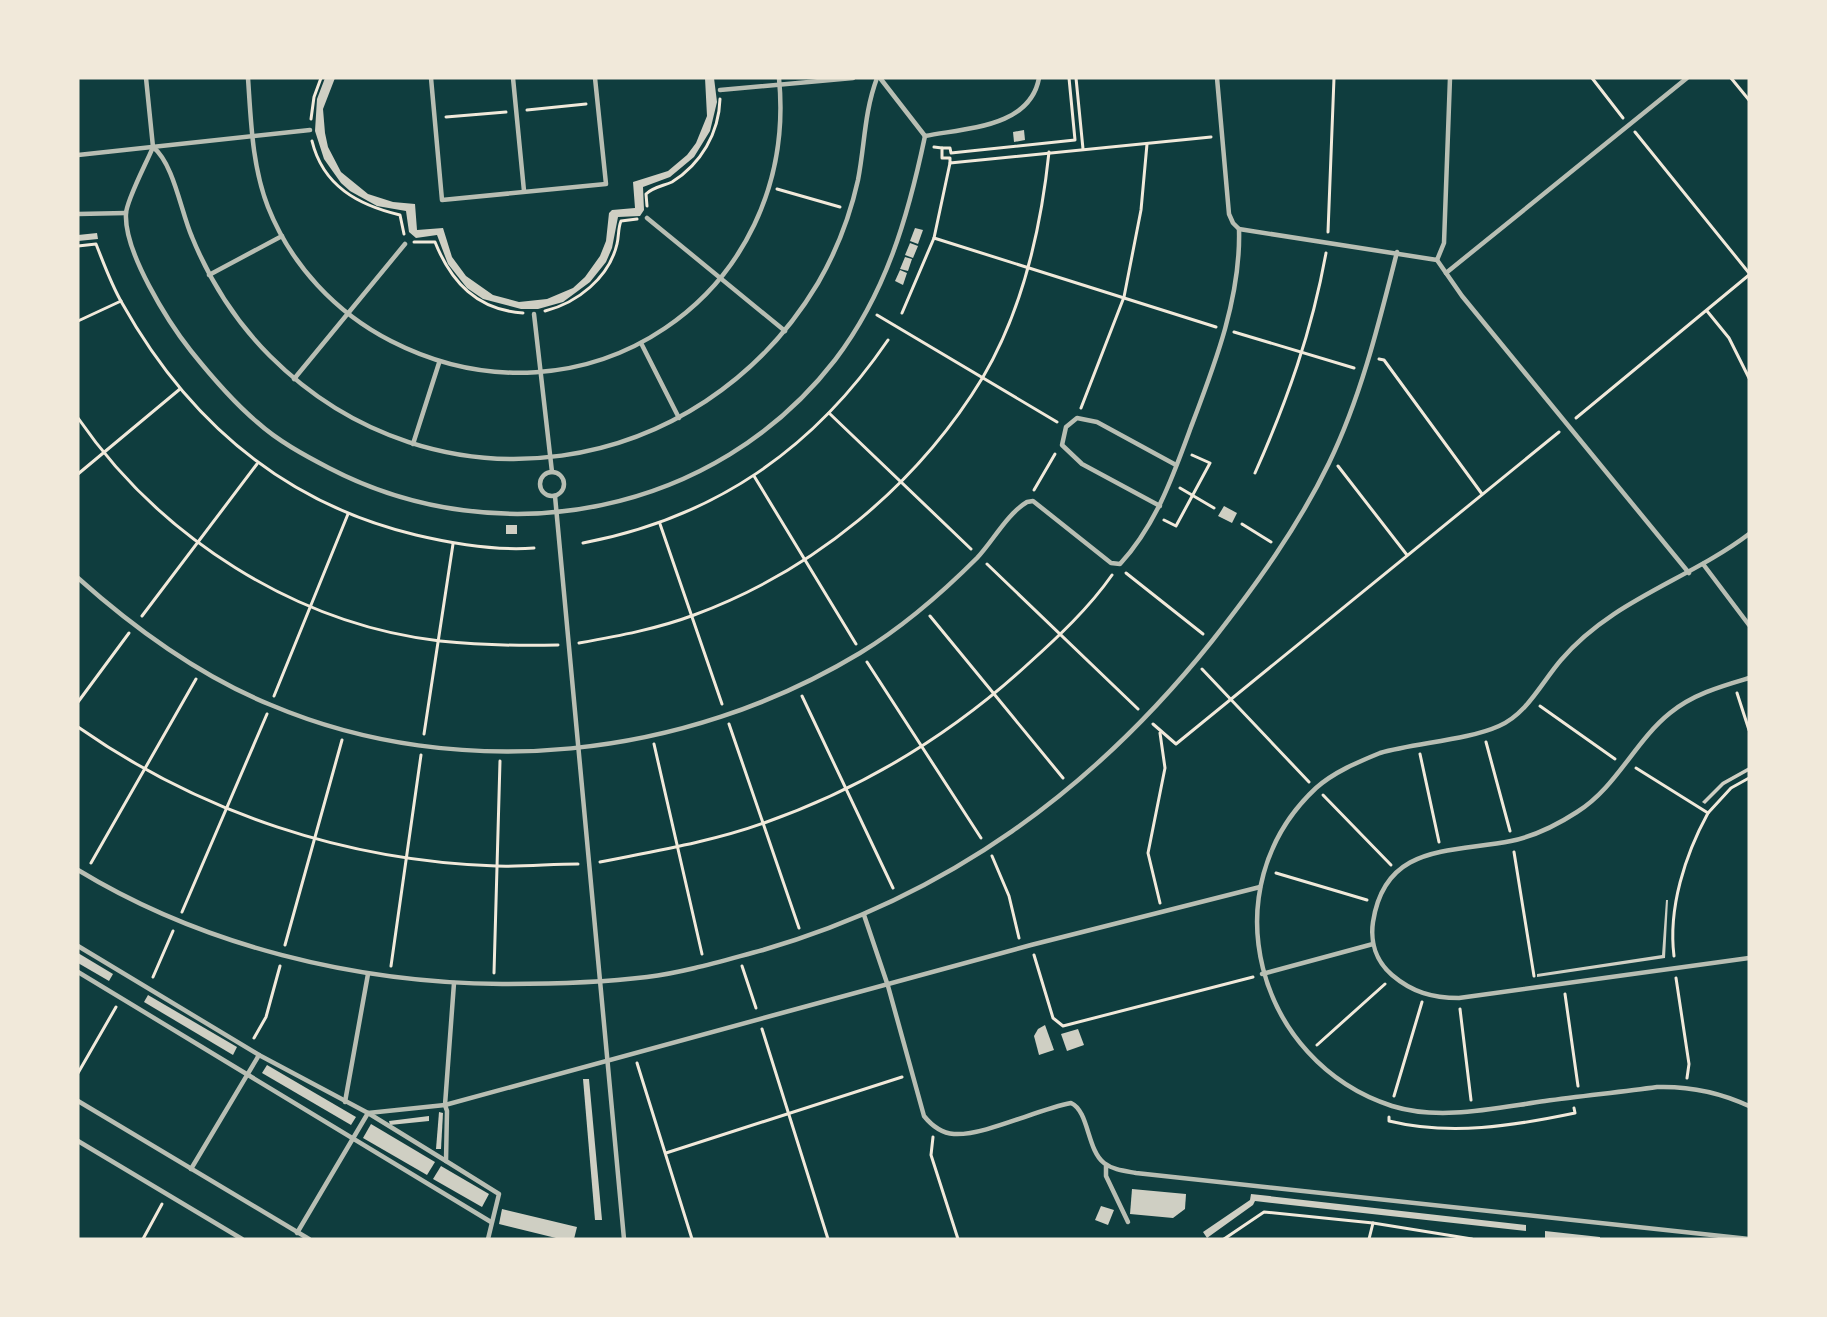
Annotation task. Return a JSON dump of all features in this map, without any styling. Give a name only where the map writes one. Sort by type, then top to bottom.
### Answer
[{"type":"lane","points":[[146,78],[153,147],[126,213],[129,232],[143,271],[160,307],[184,343],[258,424],[285,443],[359,483],[406,499],[458,510],[508,514],[555,514],[595,508],[671,484],[742,445],[802,396],[835,360],[866,314],[889,267],[912,199],[925,136]]},
{"type":"lane","points":[[248,78],[252,136],[258,174],[268,207],[282,236],[321,290],[348,315],[376,334],[439,363],[477,371],[541,374],[582,367],[641,343],[673,322],[723,278],[752,230],[770,187],[780,136],[779,81]]},
{"type":"lane","points":[[431,78],[442,200],[606,184],[595,78]]},
{"type":"lane","points":[[513,78],[524,191]]},
{"type":"lane","points":[[720,90],[779,81],[853,78]]},
{"type":"lane","points":[[153,147],[161,153],[171,175],[191,237],[209,275],[249,335],[317,398],[350,418],[413,444],[446,452],[512,460],[551,458],[618,444],[679,418],[710,401],[740,378],[785,331],[823,274],[850,210],[858,181],[865,117],[879,78]]},
{"type":"lane","points":[[879,78],[925,136]]},
{"type":"lane","points":[[925,136],[1012,116],[1027,104],[1037,87],[1039,78]]},
{"type":"lane","points":[[1217,78],[1229,214],[1239,229],[1397,252],[1431,261],[1437,260]]},
{"type":"lane","points":[[1437,260],[1444,243],[1450,78]]},
{"type":"lane","points":[[1446,273],[1687,78]]},
{"type":"lane","points":[[78,155],[310,129]]},
{"type":"lane","points":[[78,214],[126,213]]},
{"type":"lane","points":[[648,218],[785,331]]},
{"type":"lane","points":[[78,578],[135,625],[202,668],[270,705],[345,730],[423,746],[501,753],[578,748],[652,737],[726,715],[798,686],[861,652],[923,608],[979,556],[1027,502],[1033,501],[1111,563],[1120,564],[1160,506],[1224,330],[1239,257],[1239,229]]},
{"type":"lane","points":[[209,275],[282,236]]},
{"type":"lane","points":[[294,379],[405,244]]},
{"type":"lane","points":[[78,870],[179,919],[283,954],[368,974],[454,983],[600,982],[651,976],[740,956],[802,938],[864,915],[989,849],[1071,788],[1125,740],[1195,662],[1251,593],[1302,515],[1332,458],[1364,371],[1397,252]]},
{"type":"lane","points":[[1437,260],[1462,296],[1689,573]]},
{"type":"lane","points":[[534,314],[552,472]]},
{"type":"lane","points":[[641,343],[679,418]]},
{"type":"lane","points":[[413,444],[439,363]]},
{"type":"lane","points":[[1160,506],[1082,464],[1062,445],[1066,428],[1077,418],[1098,422],[1176,465]]},
{"type":"lane","points":[[552,472],[558,473],[564,481],[563,490],[555,496],[546,494],[541,487],[542,478],[552,472]]},
{"type":"lane","points":[[555,496],[624,1239]]},
{"type":"lane","points":[[1749,534],[1689,573],[1650,591],[1605,619],[1562,660],[1532,699],[1510,720],[1484,731],[1418,744],[1361,760],[1317,788],[1294,815],[1275,845],[1260,887],[1257,928],[1262,974],[1292,1034],[1308,1053],[1346,1084],[1391,1105],[1412,1111],[1472,1111],[1580,1096],[1686,1086],[1722,1095],[1749,1106]]},
{"type":"lane","points":[[1703,564],[1749,625]]},
{"type":"lane","points":[[1749,678],[1701,694],[1670,713],[1596,797],[1580,811],[1535,835],[1512,841],[1441,850],[1419,856],[1397,871],[1383,888],[1377,903],[1372,929],[1377,956],[1394,976],[1424,994],[1459,998],[1749,958]]},
{"type":"lane","points":[[368,1113],[445,1105],[888,986],[1021,947],[1260,887]]},
{"type":"lane","points":[[864,915],[888,986],[924,1116],[936,1128],[953,1134],[963,1134],[1071,1104],[1076,1106],[1080,1112],[1095,1151],[1106,1165],[1136,1173],[1749,1239]]},
{"type":"lane","points":[[1262,974],[1373,944]]},
{"type":"lane","points":[[78,946],[259,1055],[368,1113],[499,1194],[488,1239]]},
{"type":"lane","points":[[78,972],[491,1222]]},
{"type":"lane","points":[[345,1102],[368,974]]},
{"type":"lane","points":[[446,1161],[447,1111],[445,1105],[454,983]]},
{"type":"lane","points":[[191,1169],[259,1055]]},
{"type":"lane","points":[[78,1101],[309,1239]]},
{"type":"lane","points":[[297,1233],[368,1113]]},
{"type":"lane","points":[[78,1141],[242,1239]]},
{"type":"lane","points":[[1106,1165],[1106,1176],[1128,1222]]},
{"type":"path","points":[[321,78],[314,97],[310,129],[316,156],[328,176],[358,202],[402,217],[405,244],[433,240],[444,265],[467,293],[495,308],[534,314],[559,308],[584,293],[607,267],[617,245],[621,221],[648,218],[646,194],[671,182],[692,166],[709,143],[720,110],[720,90]]},
{"type":"path","points":[[902,313],[934,238],[950,164],[950,158],[942,158],[942,149],[950,148],[951,153],[1075,140],[1069,78]]},
{"type":"path","points":[[1076,78],[1083,149]]},
{"type":"path","points":[[1255,473],[1280,418],[1303,352],[1318,296],[1328,242],[1334,78]]},
{"type":"path","points":[[1592,78],[1749,273]]},
{"type":"path","points":[[1731,78],[1749,99]]},
{"type":"path","points":[[950,164],[1221,136]]},
{"type":"path","points":[[1077,418],[1124,297],[1141,210],[1147,144]]},
{"type":"path","points":[[770,187],[850,210]]},
{"type":"path","points":[[934,238],[1224,330],[1364,371]]},
{"type":"path","points":[[78,246],[96,244],[121,301],[148,346],[180,389],[213,426],[257,464],[293,487],[348,514],[392,529],[453,544],[534,548]]},
{"type":"path","points":[[78,321],[121,301]]},
{"type":"path","points":[[1707,311],[1729,338],[1749,378]]},
{"type":"path","points":[[890,322],[1066,428]]},
{"type":"path","points":[[583,543],[660,524],[710,502],[754,476],[820,423],[864,375],[888,340]]},
{"type":"path","points":[[1369,355],[1384,360],[1482,495]]},
{"type":"path","points":[[78,474],[180,389]]},
{"type":"path","points":[[1027,502],[1062,445]]},
{"type":"path","points":[[1169,523],[1176,526],[1210,463],[1197,456]]},
{"type":"path","points":[[1332,458],[1407,555]]},
{"type":"path","points":[[78,702],[257,464]]},
{"type":"path","points":[[754,476],[861,652],[989,849],[1009,896],[1021,947]]},
{"type":"path","points":[[1180,488],[1214,508]]},
{"type":"path","points":[[148,987],[313,606],[348,514]]},
{"type":"path","points":[[660,524],[802,938]]},
{"type":"path","points":[[1242,525],[1269,541]]},
{"type":"path","points":[[390,976],[453,544]]},
{"type":"path","points":[[78,727],[143,770],[226,809],[314,839],[406,856],[498,866],[589,864],[677,847],[762,824],[847,790],[921,747],[994,695],[1062,633],[1120,564],[1124,571],[1212,641]]},
{"type":"path","points":[[923,608],[1071,788]]},
{"type":"path","points":[[1195,662],[1397,871]]},
{"type":"path","points":[[85,874],[202,668]]},
{"type":"path","points":[[1734,682],[1749,730]]},
{"type":"path","points":[[798,686],[897,898]]},
{"type":"path","points":[[1532,699],[1625,763],[1708,813]]},
{"type":"path","points":[[248,1048],[266,1017],[345,730]]},
{"type":"path","points":[[1160,731],[1165,768],[1148,853],[1162,912]]},
{"type":"path","points":[[1484,731],[1512,841],[1534,978]]},
{"type":"path","points":[[652,737],[705,965]]},
{"type":"path","points":[[1418,744],[1441,850]]},
{"type":"path","points":[[494,984],[501,753]]},
{"type":"path","points":[[1686,1086],[1689,1064],[1674,953],[1677,902],[1691,848],[1708,813],[1731,788],[1749,778]]},
{"type":"path","points":[[1266,870],[1377,903]]},
{"type":"path","points":[[1030,945],[1053,1018],[1063,1026],[1262,974]]},
{"type":"path","points":[[740,956],[828,1239]]},
{"type":"path","points":[[1308,1053],[1394,976]]},
{"type":"path","points":[[1563,984],[1580,1096]]},
{"type":"path","points":[[1391,1105],[1424,994]]},
{"type":"path","points":[[78,1073],[121,998]]},
{"type":"path","points":[[1459,998],[1472,1111]]},
{"type":"path","points":[[634,1053],[692,1239]]},
{"type":"path","points":[[666,1153],[912,1073]]},
{"type":"path","points":[[1389,1122],[1416,1128],[1446,1130],[1479,1128],[1575,1113]]},
{"type":"path","points":[[936,1128],[931,1155],[958,1239]]},
{"type":"path","points":[[142,1239],[168,1194]]},
{"type":"path","points":[[1224,1239],[1264,1212],[1373,1223],[1472,1239]]},
{"type":"path","points":[[1369,1239],[1373,1223]]},
{"type":"building","points":[[325,78],[335,78],[323,109],[328,147],[341,172],[368,194],[393,202],[415,204],[417,230],[443,228],[452,257],[466,276],[493,295],[519,302],[547,299],[573,288],[585,277],[600,256],[606,241],[609,213],[612,210],[635,208],[633,182],[668,171],[687,155],[696,143],[707,116],[705,78],[714,78],[717,102],[710,131],[694,157],[670,177],[643,187],[644,210],[640,216],[618,217],[612,248],[606,262],[590,282],[563,302],[538,309],[521,309],[483,299],[467,288],[448,264],[437,235],[416,238],[409,232],[406,211],[377,206],[350,191],[341,183],[324,159],[315,131],[317,99]]},
{"type":"building","points":[[1024,130],[1025,140],[1014,142],[1013,132]]},
{"type":"building","points":[[915,228],[923,230],[918,244],[910,241]]},
{"type":"building","points":[[97,233],[98,239],[78,241],[78,235]]},
{"type":"building","points":[[910,243],[918,246],[913,258],[905,255]]},
{"type":"building","points":[[905,257],[912,259],[908,271],[900,269]]},
{"type":"building","points":[[900,270],[907,273],[903,285],[895,281]]},
{"type":"building","points":[[1224,506],[1237,513],[1232,523],[1218,516]]},
{"type":"building","points":[[506,525],[517,525],[517,534],[506,534]]},
{"type":"building","points":[[1749,767],[1749,771],[1724,785],[1705,804],[1702,802],[1722,782]]},
{"type":"building","points":[[1666,900],[1668,900],[1665,958],[1537,977],[1537,974],[1662,955]]},
{"type":"building","points":[[78,953],[113,974],[109,981],[78,963]]},
{"type":"building","points":[[148,995],[237,1047],[233,1055],[144,1002]]},
{"type":"building","points":[[1045,1025],[1054,1050],[1039,1055],[1034,1036],[1038,1029]]},
{"type":"building","points":[[1078,1029],[1084,1045],[1067,1051],[1061,1034]]},
{"type":"building","points":[[267,1065],[356,1117],[351,1125],[262,1073]]},
{"type":"building","points":[[583,1079],[589,1079],[602,1220],[595,1220]]},
{"type":"building","points":[[439,1112],[443,1113],[441,1149],[436,1149]]},
{"type":"building","points":[[429,1116],[429,1121],[390,1125],[389,1121]]},
{"type":"building","points":[[371,1124],[435,1162],[427,1175],[363,1138]]},
{"type":"building","points":[[441,1166],[489,1194],[482,1207],[433,1179]]},
{"type":"building","points":[[1132,1189],[1186,1194],[1185,1209],[1173,1218],[1130,1214]]},
{"type":"building","points":[[1251,1194],[1526,1225],[1526,1231],[1255,1201],[1253,1205],[1207,1238],[1203,1232],[1250,1200]]},
{"type":"building","points":[[1101,1206],[1114,1210],[1108,1225],[1095,1220]]},
{"type":"building","points":[[502,1209],[577,1227],[574,1239],[560,1239],[499,1224]]},
{"type":"building","points":[[1545,1231],[1600,1237],[1600,1239],[1545,1239]]}]
